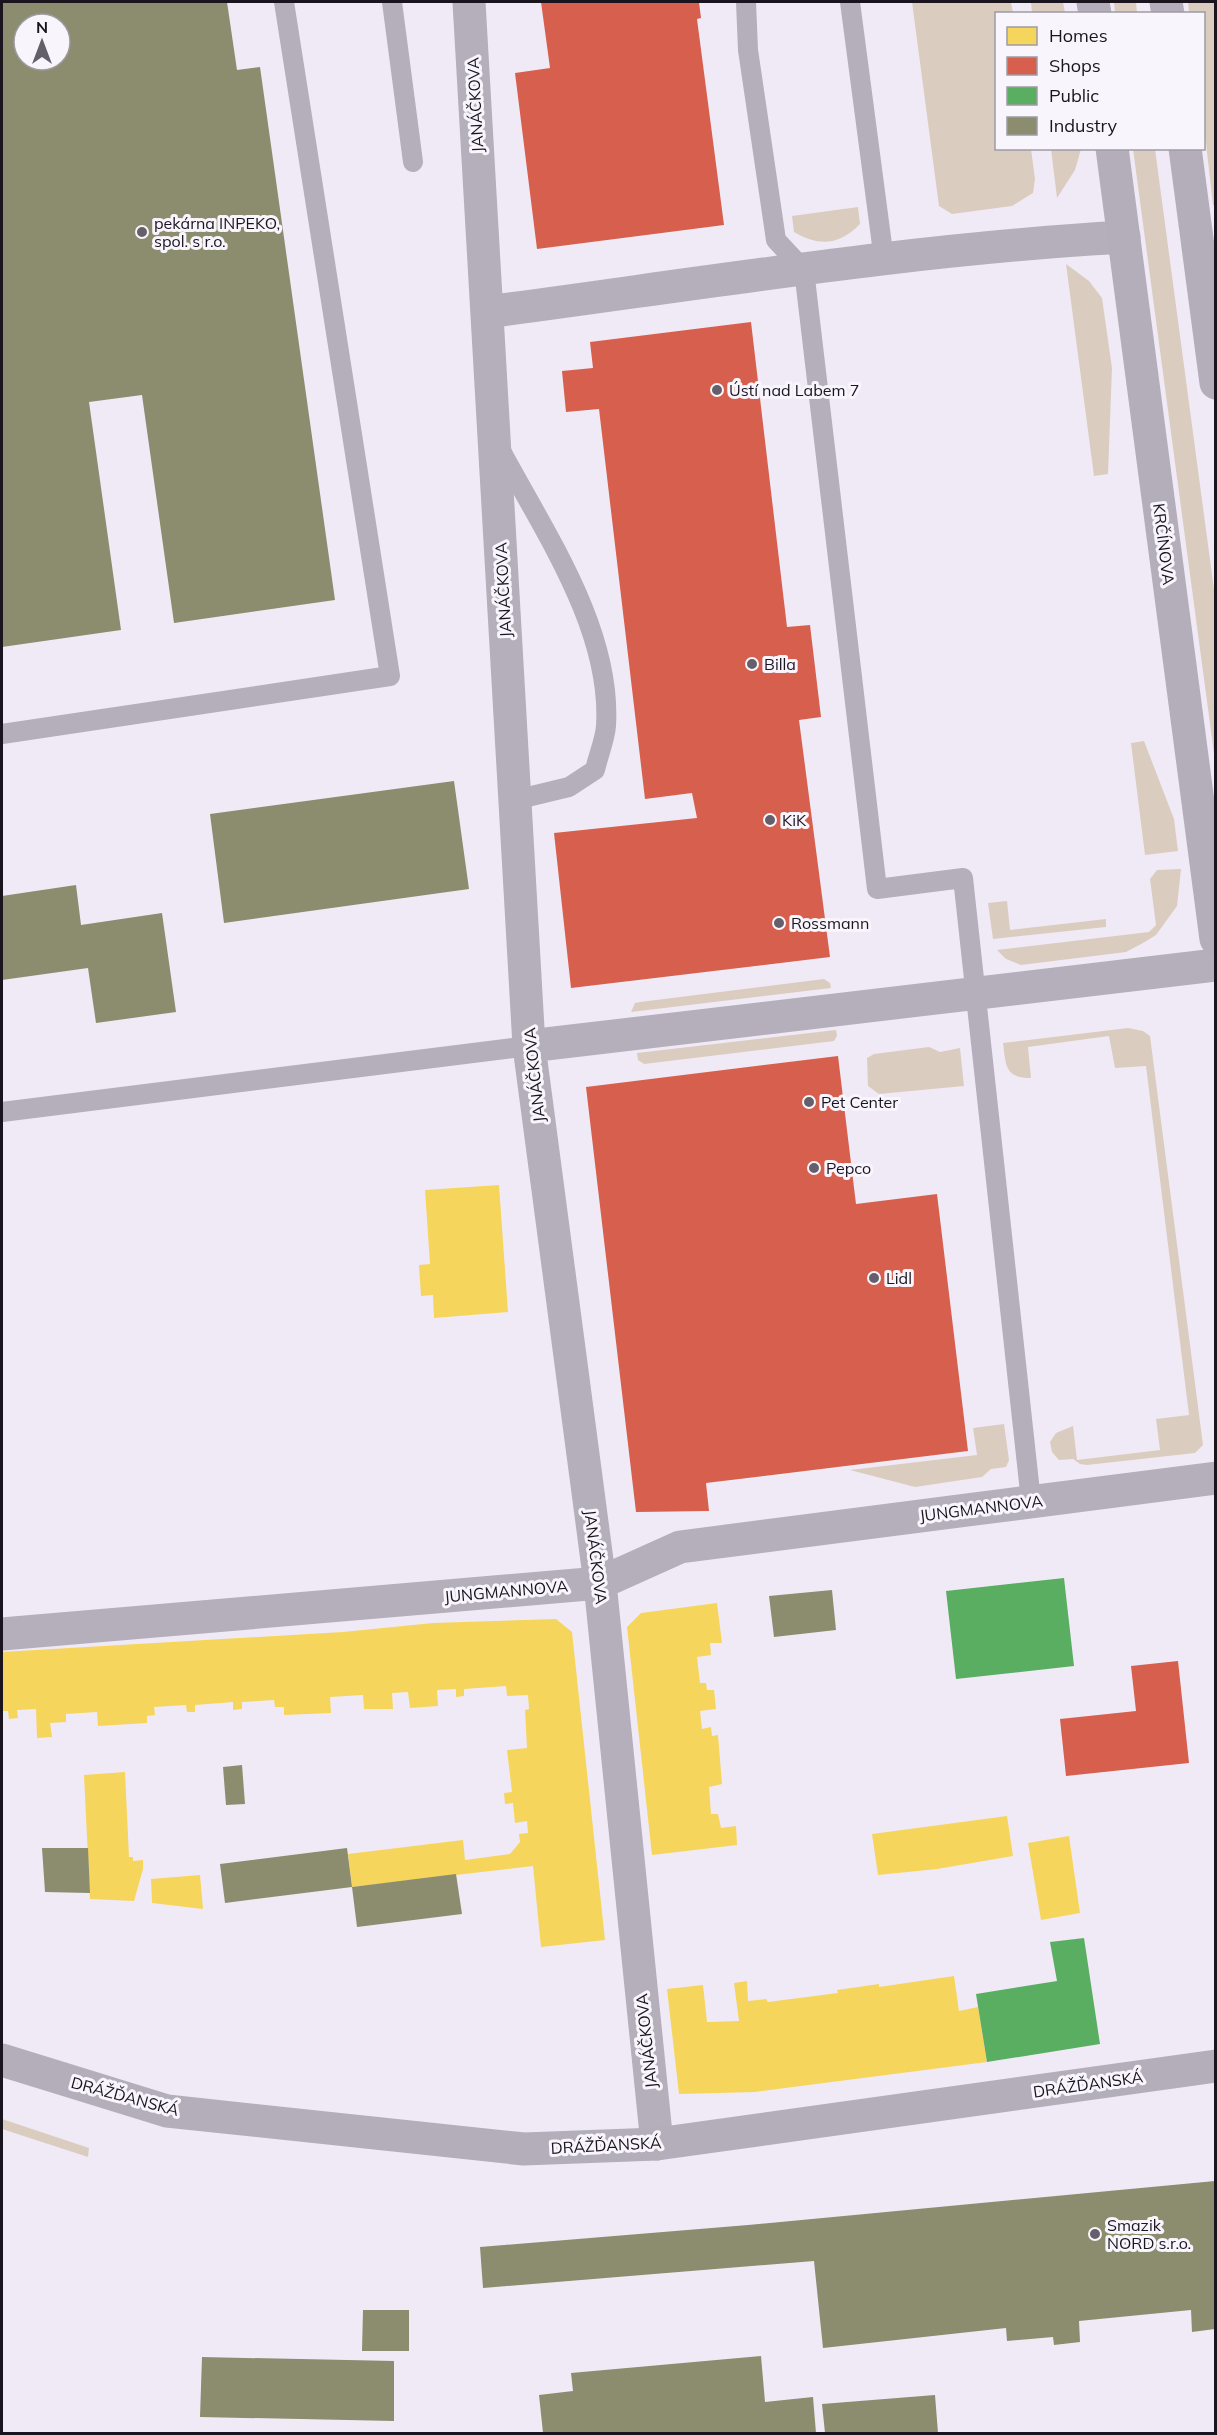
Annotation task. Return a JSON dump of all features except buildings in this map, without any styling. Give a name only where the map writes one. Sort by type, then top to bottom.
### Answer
[{"type":"street","name":"JANÁČKOVA","points":[[469,2],[529,1046],[600,1584],[657,2144]]},
{"type":"street","name":"KRČÍNOVA","points":[[1113,150],[1215,939]]},
{"type":"street","points":[[1185,150],[1215,383]]},
{"type":"street","points":[[487,312],[884,260],[1050,241],[1124,237]]},
{"type":"street","points":[[529,1046],[1215,965]]},
{"type":"street","name":"JUNGMANNOVA","points":[[2,1634],[600,1584],[680,1547],[1215,1478]]},
{"type":"street","name":"DRÁŽĎANSKÁ","points":[[2,2060],[167,2111],[524,2149],[657,2144],[1215,2067]]},
{"type":"lane","points":[[2,734],[390,676],[284,2]]},
{"type":"lane","points":[[392,2],[413,162]]},
{"type":"lane","points":[[746,2],[748,50],[776,240],[804,270],[877,889],[963,878],[1031,1501]]},
{"type":"lane","points":[[850,2],[884,260]]},
{"type":"lane","points":[[494,439],[582,603],[604,674],[606,727],[595,770],[569,787],[515,800]]},
{"type":"lane","points":[[2,1112],[529,1046]]},
{"type":"shaded area","points":[[912,2],[1011,2],[1013,12],[995,12],[995,150],[1031,150],[1035,179],[1033,193],[1012,206],[952,214],[939,206]]},
{"type":"shaded area","points":[[1031,2],[1063,2],[1065,12],[1032,12]]},
{"type":"shaded area","points":[[1114,2],[1136,2],[1137,12],[1115,12]]},
{"type":"shaded area","points":[[1188,2],[1215,2],[1215,206],[1213,205],[1205,135],[1205,12],[1189,12]]},
{"type":"shaded area","points":[[1051,150],[1081,150],[1075,170],[1057,198]]},
{"type":"shaded area","points":[[1133,150],[1155,150],[1215,597],[1215,761]]},
{"type":"shaded area","points":[[858,207],[860,224],[837,240],[821,242],[794,232],[792,216]]},
{"type":"shaded area","points":[[1066,264],[1089,281],[1102,298],[1112,368],[1108,474],[1094,476]]},
{"type":"shaded area","points":[[1144,741],[1174,819],[1178,851],[1145,855],[1131,743]]},
{"type":"shaded area","points":[[1181,869],[1177,906],[1156,935],[1126,952],[1021,965],[1006,959],[997,950],[1149,932],[1156,925],[1150,879],[1157,870]]},
{"type":"shaded area","points":[[1007,901],[1010,930],[1106,919],[1106,927],[993,939],[988,903]]},
{"type":"shaded area","points":[[824,979],[830,983],[831,988],[631,1012],[635,1003],[640,1002]]},
{"type":"shaded area","points":[[1128,1028],[1143,1031],[1150,1036],[1203,1445],[1195,1453],[1087,1465],[1080,1464],[1073,1459],[1059,1460],[1052,1452],[1050,1442],[1056,1433],[1073,1426],[1077,1460],[1160,1450],[1156,1419],[1189,1415],[1146,1066],[1115,1068],[1109,1036],[1028,1047],[1031,1078],[1022,1077],[1008,1068],[1003,1043]]},
{"type":"shaded area","points":[[836,1030],[837,1036],[834,1041],[644,1064],[638,1060],[637,1053]]},
{"type":"shaded area","points":[[929,1047],[940,1052],[960,1048],[964,1086],[879,1094],[868,1086],[867,1058],[874,1054]]},
{"type":"shaded area","points":[[1004,1424],[1009,1460],[1006,1467],[991,1469],[982,1477],[915,1487],[850,1470],[977,1455],[973,1428]]},
{"type":"shaded area","points":[[2,2119],[89,2148],[88,2157],[2,2129]]},
{"type":"place","name":"pekárna INPEKO, spol. s r.o.","points":[[142,232]]},
{"type":"place","name":"Ústí nad Labem 7","points":[[717,390]]},
{"type":"place","name":"Billa","points":[[752,664]]},
{"type":"place","name":"KiK","points":[[770,820]]},
{"type":"place","name":"Rossmann","points":[[779,923]]},
{"type":"place","name":"Pet Center","points":[[809,1102]]},
{"type":"place","name":"Pepco","points":[[814,1168]]},
{"type":"place","name":"Lidl","points":[[874,1278]]},
{"type":"place","name":"Smazik NORD s.r.o.","points":[[1095,2234]]}]
